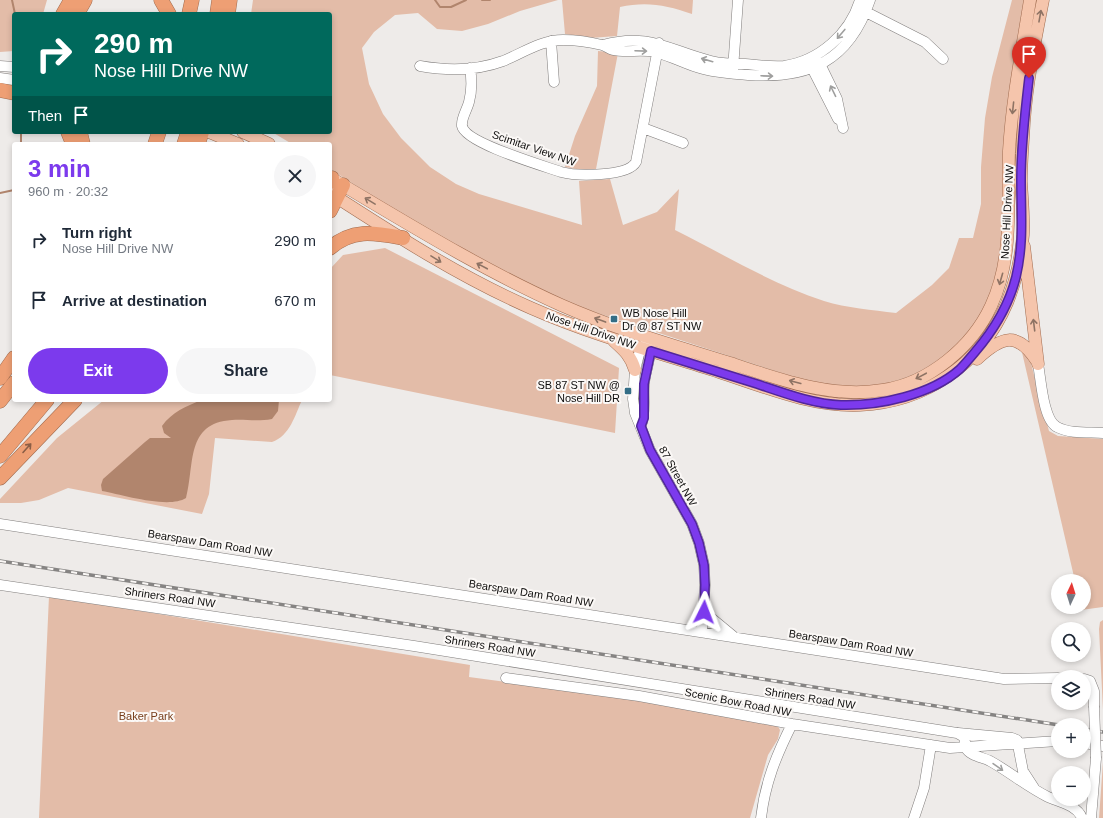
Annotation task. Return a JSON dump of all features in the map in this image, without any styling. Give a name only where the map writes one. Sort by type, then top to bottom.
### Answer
[{"type":"highway","points":[[64,12],[70,0]]},
{"type":"highway","points":[[78,12],[85,0]]},
{"type":"highway","points":[[161,0],[168,12]]},
{"type":"highway","points":[[189,12],[192,0]]},
{"type":"highway","points":[[217,12],[219,0]]},
{"type":"highway","points":[[228,12],[230,0]]},
{"type":"highway","points":[[0,90],[12,93]]},
{"type":"highway","points":[[332,199],[334,186]]},
{"type":"highway","points":[[332,246],[346,236],[355,234],[376,234],[403,238]]},
{"type":"highway","points":[[0,378],[12,361]]},
{"type":"highway","points":[[0,401],[12,386]]},
{"type":"highway","points":[[0,456],[45,402]]},
{"type":"highway","points":[[0,478],[73,402]]},
{"type":"main road","name":"Nose Hill Drive NW","points":[[334,186],[526,289],[564,306],[650,338],[773,377],[836,392],[885,390],[919,378],[945,362],[960,350],[978,329],[991,306],[1003,273],[1007,250],[1009,151],[1013,109],[1030,0]]},
{"type":"main road","name":"Nose Hill Drive NW","points":[[334,186],[403,238],[439,261],[500,294],[567,323],[610,338],[803,398],[839,405],[864,405],[893,400],[920,392],[952,375],[961,368],[994,327],[1006,304],[1016,278],[1023,236],[1021,179],[1024,121],[1031,64],[1042,0]]},
{"type":"main road","points":[[214,134],[233,142]]},
{"type":"main road","points":[[247,134],[265,142]]},
{"type":"main road","points":[[1023,236],[1038,364]]},
{"type":"main road","points":[[610,338],[632,359],[635,370]]},
{"type":"main road","points":[[961,368],[974,361],[995,344],[1008,340],[1017,341],[1026,346],[1038,364]]},
{"type":"street","points":[[733,68],[738,0]]},
{"type":"street","points":[[815,63],[826,49],[841,35],[861,6],[870,0]]},
{"type":"street","points":[[861,6],[925,42],[943,59]]},
{"type":"street","points":[[420,66],[446,70],[470,68],[503,61],[535,46],[551,41],[571,41],[603,45],[613,50],[644,50],[658,48],[704,70],[777,66],[798,62],[815,63]]},
{"type":"street","points":[[551,41],[554,82]]},
{"type":"street","name":"Scimitar View NW","points":[[470,68],[470,96],[462,120],[463,128],[466,133],[493,148],[561,172],[571,175],[588,175],[630,169],[636,162],[658,48]]},
{"type":"street","points":[[815,63],[838,99],[843,128],[815,63]]},
{"type":"street","points":[[0,66],[12,67]]},
{"type":"street","points":[[0,78],[12,80]]},
{"type":"street","points":[[643,128],[683,143]]},
{"type":"street","name":"87 Street NW","points":[[650,338],[635,370],[633,399],[635,413],[650,450],[692,524],[699,543],[704,565],[705,585],[702,631]]},
{"type":"street","name":"87 Street NW","points":[[641,426],[644,418],[646,349]]},
{"type":"street","points":[[1038,364],[1047,412],[1052,424],[1063,429],[1103,433]]},
{"type":"street","name":"Bearspaw Dam Road NW","points":[[0,524],[702,631],[1004,679],[1051,678]]},
{"type":"street","name":"Shriners Road NW","points":[[0,584],[414,646],[957,733],[1012,738],[1018,743]]},
{"type":"street","points":[[704,612],[734,637]]},
{"type":"street","name":"Scenic Bow Road NW","points":[[506,678],[639,696],[792,724],[950,748],[1051,741]]},
{"type":"street","points":[[1091,686],[1094,691],[1096,758],[1094,815]]},
{"type":"street","points":[[760,818],[764,792],[777,754],[792,724]]},
{"type":"street","points":[[957,733],[964,737],[968,752],[990,761],[1022,783],[1051,796]]},
{"type":"street","points":[[1018,743],[1023,771],[1029,782],[1037,791]]},
{"type":"street","points":[[1091,744],[1103,746]]},
{"type":"street","points":[[914,818],[924,788],[930,745]]},
{"type":"street","points":[[1091,784],[1094,781]]},
{"type":"street","points":[[1069,806],[1077,811],[1082,818]]},
{"type":"green space","points":[[0,0],[47,0],[44,12],[12,12],[12,51],[0,52]]},
{"type":"green space","points":[[253,0],[558,0],[520,11],[488,24],[462,31],[437,29],[418,13],[395,15],[374,32],[362,48],[369,84],[383,114],[401,138],[430,167],[456,184],[479,194],[582,225],[579,181],[610,179],[623,225],[657,212],[679,189],[675,230],[748,268],[805,294],[824,301],[842,305],[896,313],[932,285],[949,268],[959,238],[973,238],[981,204],[981,167],[985,118],[992,77],[1012,0],[1024,0],[1012,77],[1002,246],[995,280],[989,299],[980,318],[967,335],[951,350],[933,363],[914,374],[893,382],[872,387],[851,388],[832,386],[800,379],[585,309],[524,283],[409,219],[332,170],[332,142],[289,142],[275,134],[332,134],[332,12],[251,12]]},
{"type":"green space","points":[[562,0],[693,0],[692,14],[674,8],[648,4],[620,7],[617,36],[590,38],[565,34]]},
{"type":"green space","points":[[598,51],[618,53],[596,169],[582,170],[565,167],[575,136],[597,86]]},
{"type":"green space","points":[[385,248],[619,368],[615,433],[332,375],[332,267],[343,255]]},
{"type":"green space","points":[[1021,348],[1029,356],[1049,431],[1058,436],[1103,439],[1103,607],[1091,609],[1091,574],[1073,574]]},
{"type":"green space","points":[[102,402],[301,402],[288,430],[272,442],[215,438],[209,494],[202,514],[68,488],[39,500],[21,503],[0,503],[0,499],[57,438]]},
{"type":"green space","name":"Baker Park","points":[[49,596],[470,665],[469,677],[696,708],[776,723],[780,730],[778,739],[768,755],[750,818],[39,818]]},
{"type":"green space","points":[[1103,620],[1103,710],[1099,629],[1100,622]]},
{"type":"green space","points":[[1103,762],[1103,818],[1099,818]]},
{"type":"shaded area","points":[[197,402],[279,402],[278,411],[272,419],[232,420],[217,423],[206,429],[199,437],[195,448],[186,498],[178,501],[157,502],[102,491],[101,485],[103,479],[150,438],[171,438],[164,433],[162,426],[170,417],[185,407]]},
{"type":"waterway","points":[[12,0],[15,12]]},
{"type":"waterway","points":[[435,0],[440,7],[451,7],[466,0]]},
{"type":"waterway","points":[[482,0],[490,0]]},
{"type":"waterway","points":[[21,134],[21,142]]},
{"type":"waterway","points":[[0,193],[12,190]]},
{"type":"railway","points":[[0,561],[1051,724]]},
{"type":"railway","points":[[1091,730],[1103,732]]},
{"type":"place","name":"WB Nose Hill Dr @ 87 ST NW","points":[[614,319]]},
{"type":"place","name":"SB 87 ST NW @ Nose Hill DR","points":[[628,391]]},
{"type":"route","points":[[704,612],[704,565],[699,543],[692,524],[650,450],[641,426],[644,418],[644,384],[651,351],[775,390],[803,398],[839,405],[864,405],[893,400],[920,392],[952,375],[961,368],[994,327],[1006,304],[1016,278],[1023,236],[1021,179],[1024,121],[1029,78]]}]
